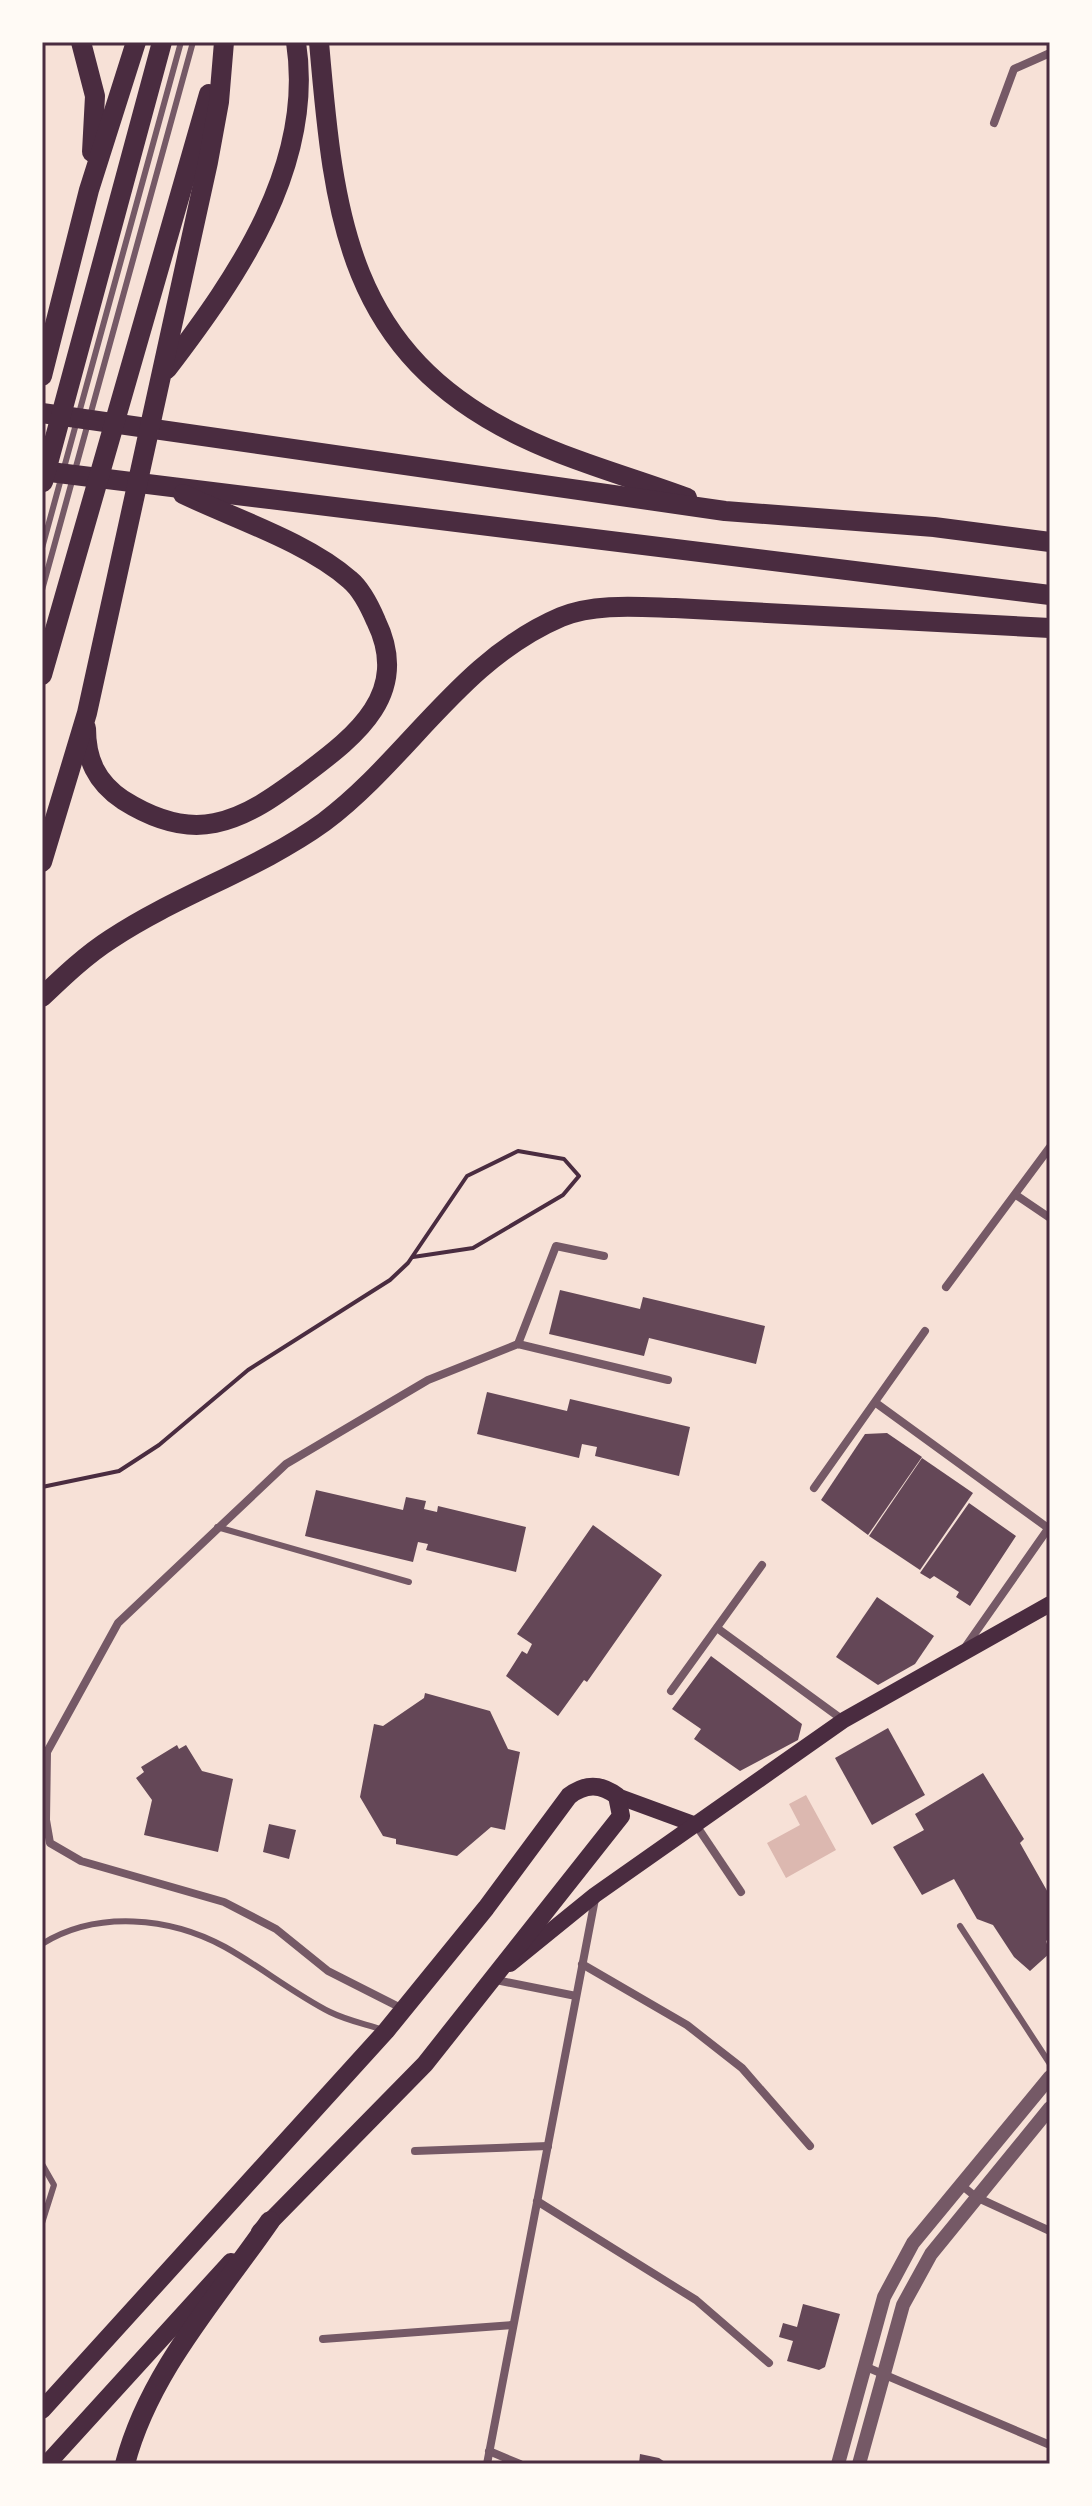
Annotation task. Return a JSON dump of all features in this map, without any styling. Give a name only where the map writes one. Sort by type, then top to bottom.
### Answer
[{"type":"highway","points":[[81,42],[95,96],[89,190]]},
{"type":"highway","points":[[42,376],[89,190],[136,42]]},
{"type":"highway","points":[[42,485],[162,42]]},
{"type":"highway","points":[[42,862],[87,713],[208,162],[224,42]]},
{"type":"highway","points":[[42,675],[224,42]]},
{"type":"highway","points":[[162,375],[234,278],[279,182],[296,124],[300,94],[296,42]]},
{"type":"highway","points":[[319,42],[347,235],[375,309],[410,358],[437,386],[524,438],[725,511]]},
{"type":"highway","points":[[42,413],[725,511],[934,527],[1050,542]]},
{"type":"highway","points":[[42,471],[1050,595]]},
{"type":"highway","points":[[87,713],[91,764],[117,796],[139,811],[164,820],[214,823],[260,806],[333,753],[360,729],[384,689],[387,658],[381,631],[352,580],[308,552],[168,487]]},
{"type":"highway","points":[[42,997],[112,938],[321,823],[365,787],[464,682],[520,638],[563,616],[616,607],[675,608],[1050,628]]},
{"type":"highway","points":[[125,2464],[137,2423],[165,2371],[270,2221]]},
{"type":"main road","points":[[491,1979],[595,1895],[844,1720],[1050,1604]]},
{"type":"main road","points":[[42,2410],[386,2031],[486,1908],[563,1804],[578,1789],[598,1786],[696,1825]]},
{"type":"main road","points":[[47,2464],[270,2221],[425,2064],[621,1816],[617,1796]]},
{"type":"street","points":[[994,123],[1014,69],[1050,53]]},
{"type":"street","points":[[946,1287],[1050,1147]]},
{"type":"street","points":[[1016,1195],[1050,1218]]},
{"type":"street","points":[[518,1344],[556,1246],[604,1256]]},
{"type":"street","points":[[814,1488],[925,1331]]},
{"type":"street","points":[[403,2009],[328,1971],[276,1929],[224,1902],[81,1861],[50,1843],[46,1820],[45,1752],[118,1623],[286,1464],[428,1380],[518,1344],[668,1380]]},
{"type":"street","points":[[876,1403],[1049,1526],[960,1655]]},
{"type":"street","points":[[671,1691],[762,1565]]},
{"type":"street","points":[[717,1628],[844,1720]]},
{"type":"street","points":[[696,1825],[741,1892]]},
{"type":"street","points":[[487,2464],[595,1895]]},
{"type":"street","points":[[582,1964],[687,2025],[742,2068],[810,2146]]},
{"type":"street","points":[[491,1979],[576,1996]]},
{"type":"street","points":[[838,2464],[884,2297],[913,2243],[1050,2077]]},
{"type":"street","points":[[859,2464],[903,2305],[931,2254],[1050,2108]]},
{"type":"street","points":[[415,2151],[548,2146]]},
{"type":"street","points":[[960,2184],[976,2197],[1050,2231]]},
{"type":"street","points":[[537,2201],[696,2300],[769,2363]]},
{"type":"street","points":[[323,2339],[513,2325]]},
{"type":"street","points":[[864,2366],[884,2371],[1050,2445]]},
{"type":"street","points":[[489,2451],[520,2464]]},
{"type":"lane","points":[[42,548],[181,42]]},
{"type":"lane","points":[[42,590],[193,42]]},
{"type":"lane","points":[[217,1527],[409,1582]]},
{"type":"lane","points":[[42,1944],[87,1924],[122,1921],[159,1924],[224,1946],[333,2013],[386,2031]]},
{"type":"lane","points":[[960,1926],[1050,2064]]},
{"type":"lane","points":[[42,2164],[54,2185],[42,2223]]},
{"type":"path","points":[[42,1487],[119,1471],[159,1445],[248,1370],[390,1280],[413,1257],[467,1176],[518,1151],[564,1159],[579,1176],[563,1195],[473,1248],[413,1257]]},
{"type":"shaded area","points":[[806,1795],[836,1850],[786,1878],[767,1843],[800,1825],[789,1804]]},
{"type":"building","points":[[560,1290],[640,1309],[643,1297],[765,1326],[756,1364],[649,1338],[644,1356],[549,1334]]},
{"type":"building","points":[[487,1392],[567,1411],[570,1399],[690,1427],[679,1476],[595,1456],[597,1447],[582,1444],[579,1458],[477,1434]]},
{"type":"building","points":[[887,1433],[922,1457],[868,1535],[821,1500],[865,1434]]},
{"type":"building","points":[[922,1458],[973,1493],[920,1570],[869,1536]]},
{"type":"building","points":[[316,1490],[403,1510],[406,1497],[426,1501],[424,1509],[437,1512],[438,1506],[526,1527],[516,1572],[426,1550],[428,1544],[418,1542],[413,1562],[305,1536]]},
{"type":"building","points":[[969,1503],[1016,1536],[970,1606],[956,1597],[959,1592],[934,1576],[930,1579],[920,1573]]},
{"type":"building","points":[[593,1525],[662,1575],[587,1682],[584,1680],[558,1716],[506,1676],[522,1651],[527,1654],[532,1644],[517,1634]]},
{"type":"building","points":[[877,1597],[934,1636],[915,1664],[878,1685],[836,1657]]},
{"type":"building","points":[[711,1656],[802,1724],[798,1740],[740,1771],[694,1739],[701,1729],[672,1709]]},
{"type":"building","points":[[425,1693],[490,1711],[508,1749],[520,1752],[505,1830],[491,1827],[457,1856],[396,1844],[396,1839],[383,1836],[360,1797],[374,1724],[383,1726],[424,1698]]},
{"type":"building","points":[[888,1728],[925,1795],[872,1825],[835,1758]]},
{"type":"building","points":[[177,1745],[179,1749],[186,1745],[202,1771],[233,1779],[218,1852],[144,1835],[152,1800],[136,1778],[144,1772],[141,1767]]},
{"type":"building","points":[[983,1773],[1024,1839],[1020,1843],[1050,1896],[1050,1938],[1046,1941],[1050,1953],[1030,1971],[1014,1957],[993,1925],[977,1919],[954,1879],[922,1895],[893,1847],[924,1830],[915,1814]]},
{"type":"building","points":[[269,1824],[296,1830],[289,1859],[263,1852]]},
{"type":"building","points":[[803,2304],[840,2314],[825,2367],[819,2370],[787,2361],[793,2341],[779,2337],[783,2323],[797,2327]]},
{"type":"building","points":[[640,2454],[659,2458],[668,2464],[639,2464]]}]
